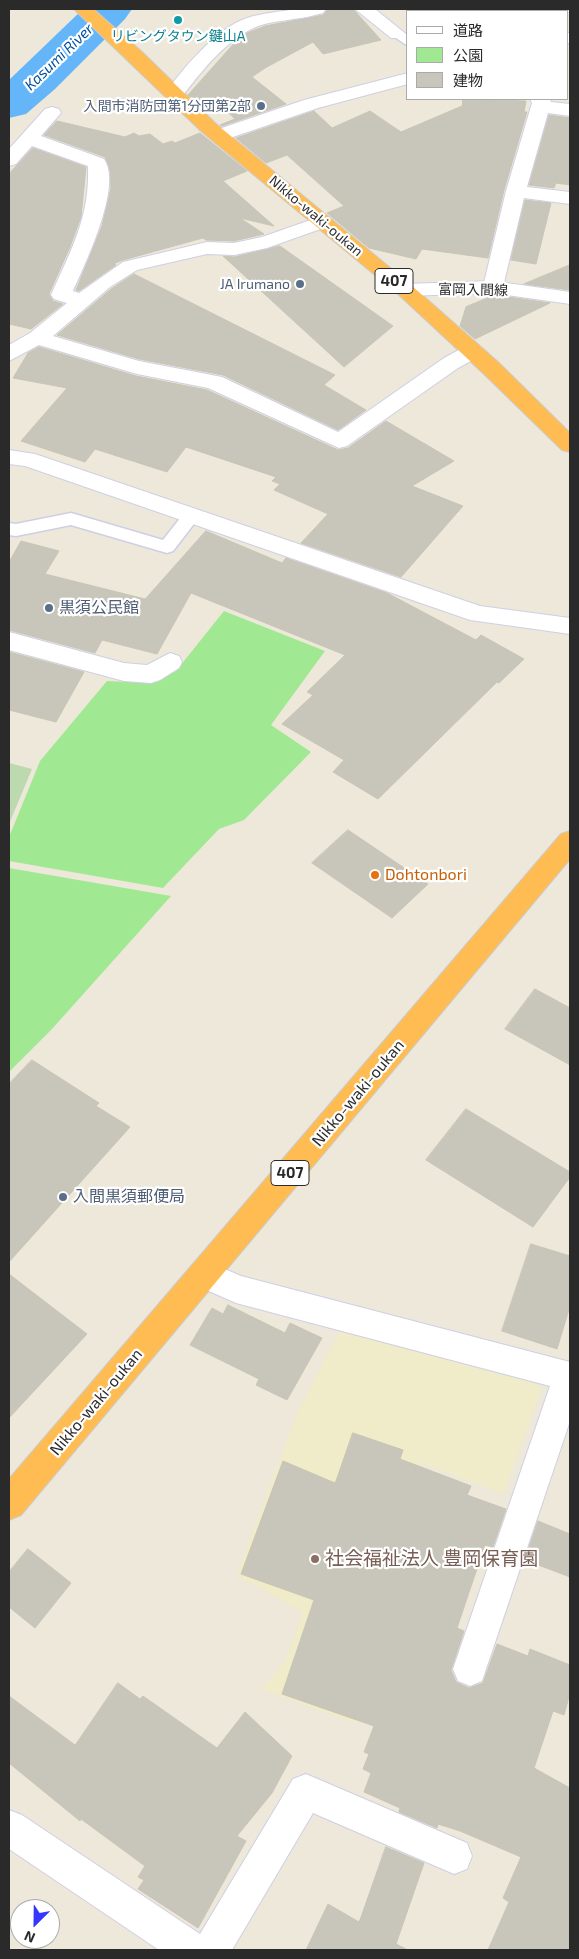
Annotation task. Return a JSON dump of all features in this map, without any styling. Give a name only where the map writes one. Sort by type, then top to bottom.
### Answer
[{"type":"highway","name":"Nikko-waki-oukan","points":[[83,9],[220,135],[405,290],[473,351],[570,445]]},
{"type":"highway","name":"Nikko-waki-oukan","points":[[9,1504],[570,841]]},
{"type":"street","points":[[174,94],[190,73],[239,28],[252,22],[300,14],[316,9]]},
{"type":"street","points":[[364,9],[402,38]]},
{"type":"street","points":[[220,135],[311,104],[406,79]]},
{"type":"street","points":[[493,287],[540,103],[570,110]]},
{"type":"street","points":[[9,160],[52,113]]},
{"type":"street","points":[[28,138],[97,163],[98,182],[94,221],[61,295],[83,300]]},
{"type":"street","points":[[516,191],[570,198]]},
{"type":"street","points":[[9,354],[37,338],[115,274],[130,266],[207,248],[234,249],[267,242],[322,222]]},
{"type":"street","name":"富岡入間線","points":[[405,290],[493,287],[570,298]]},
{"type":"street","points":[[37,338],[136,367],[214,382],[339,442],[451,363],[473,351]]},
{"type":"street","points":[[9,457],[27,459],[478,614],[570,626]]},
{"type":"street","points":[[9,641],[124,672],[150,674],[170,662]]},
{"type":"street","points":[[204,1274],[236,1289],[570,1377],[470,1669]]},
{"type":"street","points":[[211,1950],[306,1792],[454,1856]]},
{"type":"street","points":[[9,1828],[191,1950]]},
{"type":"lane","points":[[9,529],[16,530],[71,519],[167,547],[191,516]]},
{"type":"shaded area","points":[[342,1327],[534,1379],[541,1390],[503,1494],[420,1462],[347,1684],[368,1691],[357,1724],[262,1689],[286,1660],[303,1612],[237,1575],[297,1413]]},
{"type":"green space","points":[[224,611],[325,651],[271,725],[311,752],[244,820],[219,829],[163,888],[9,861],[9,837],[40,761],[107,681],[152,683],[176,671]]},
{"type":"green space","points":[[9,763],[32,769],[9,824]]},
{"type":"green space","points":[[9,868],[171,896],[52,1029],[9,1072]]},
{"type":"building","points":[[328,9],[353,9],[381,40],[323,54],[313,42],[252,77],[286,104],[222,126],[220,125],[235,119],[214,99],[200,106],[188,95],[237,40],[247,33],[265,26],[323,15]]},
{"type":"building","points":[[463,100],[526,101],[524,112],[527,112],[504,190],[488,258],[422,249],[416,259],[369,248],[327,213],[344,206],[287,155],[266,163],[236,138],[314,111],[332,128],[370,111],[401,132],[462,106]]},
{"type":"building","points":[[549,115],[570,118],[570,185],[556,183],[554,188],[529,185]]},
{"type":"building","points":[[57,121],[125,137],[134,133],[139,136],[150,134],[163,144],[172,141],[175,143],[200,133],[247,171],[223,181],[274,226],[240,218],[264,234],[234,241],[206,240],[203,238],[123,260],[113,264],[116,265],[79,291],[76,290],[102,226],[111,188],[110,171],[105,157],[44,135]]},
{"type":"building","points":[[33,148],[86,167],[81,217],[49,294],[53,301],[63,304],[31,329],[9,324],[9,174]]},
{"type":"building","points":[[525,200],[551,203],[536,264],[511,260]]},
{"type":"building","points":[[280,246],[393,326],[344,367],[223,256],[234,257]]},
{"type":"building","points":[[570,265],[570,290],[524,284]]},
{"type":"building","points":[[134,274],[335,375],[324,385],[366,410],[338,430],[223,375],[139,359],[57,335],[111,289]]},
{"type":"building","points":[[495,295],[550,303],[475,339],[460,326],[466,307]]},
{"type":"building","points":[[39,347],[136,376],[207,390],[338,450],[348,448],[386,421],[454,461],[412,486],[463,506],[401,577],[301,543],[328,514],[274,490],[280,484],[272,481],[276,477],[186,447],[167,472],[95,449],[85,462],[21,441],[67,388],[13,378],[28,353]]},
{"type":"building","points":[[206,531],[282,563],[286,558],[387,593],[476,640],[481,635],[524,659],[499,683],[497,682],[378,799],[333,772],[344,760],[282,724],[313,695],[307,692],[345,655],[191,593],[157,654],[102,640],[95,653],[9,630],[9,562],[21,541],[59,551],[45,574],[145,599]]},
{"type":"building","points":[[9,652],[84,672],[56,722],[9,710]]},
{"type":"building","points":[[348,830],[428,884],[392,918],[312,863]]},
{"type":"building","points":[[535,989],[570,1008],[570,1065],[505,1029]]},
{"type":"building","points":[[32,1060],[99,1103],[96,1106],[130,1127],[9,1262],[9,1084]]},
{"type":"building","points":[[466,1109],[570,1172],[570,1177],[533,1227],[426,1160]]},
{"type":"building","points":[[531,1244],[570,1256],[570,1306],[557,1349],[502,1331]]},
{"type":"building","points":[[9,1274],[87,1334],[9,1418]]},
{"type":"building","points":[[228,1305],[285,1333],[290,1323],[322,1338],[287,1400],[256,1385],[259,1379],[190,1345],[212,1308],[223,1314]]},
{"type":"building","points":[[353,1433],[403,1450],[400,1459],[471,1486],[467,1495],[506,1509],[493,1547],[485,1545],[457,1628],[464,1631],[451,1670],[456,1682],[469,1688],[483,1683],[497,1644],[528,1656],[530,1649],[570,1665],[570,1693],[564,1715],[553,1711],[534,1768],[570,1788],[570,1950],[488,1950],[509,1902],[503,1898],[521,1857],[460,1831],[438,1824],[437,1828],[399,1812],[400,1808],[364,1792],[371,1773],[363,1769],[369,1754],[364,1752],[374,1726],[282,1694],[314,1600],[241,1574],[283,1461],[335,1483]]},
{"type":"building","points":[[538,1521],[570,1534],[570,1577],[525,1560]]},
{"type":"building","points":[[28,1549],[71,1583],[35,1628],[9,1607],[9,1572]]},
{"type":"building","points":[[118,1683],[140,1699],[143,1696],[217,1748],[245,1712],[292,1756],[272,1793],[237,1836],[246,1841],[198,1928],[138,1889],[144,1880],[138,1877],[145,1866],[81,1819],[80,1821],[9,1763],[9,1696],[75,1745]]},
{"type":"building","points":[[386,1847],[424,1863],[396,1944],[408,1950],[306,1950],[328,1904],[359,1922]]},
{"type":"waterway","name":"Kasumi River","points":[[9,104],[38,79],[109,9]]},
{"type":"place","name":"リビングタウン鍵山A","points":[[178,20]]},
{"type":"place","name":"入間市消防団第1分団第2部","points":[[261,106]]},
{"type":"place","name":"JA Irumano","points":[[300,284]]},
{"type":"place","name":"黒須公民館","points":[[49,608]]},
{"type":"place","name":"Dohtonbori","points":[[375,875]]},
{"type":"place","name":"入間黒須郵便局","points":[[63,1197]]},
{"type":"place","name":"社会福祉法人 豊岡保育園","points":[[315,1559]]}]
